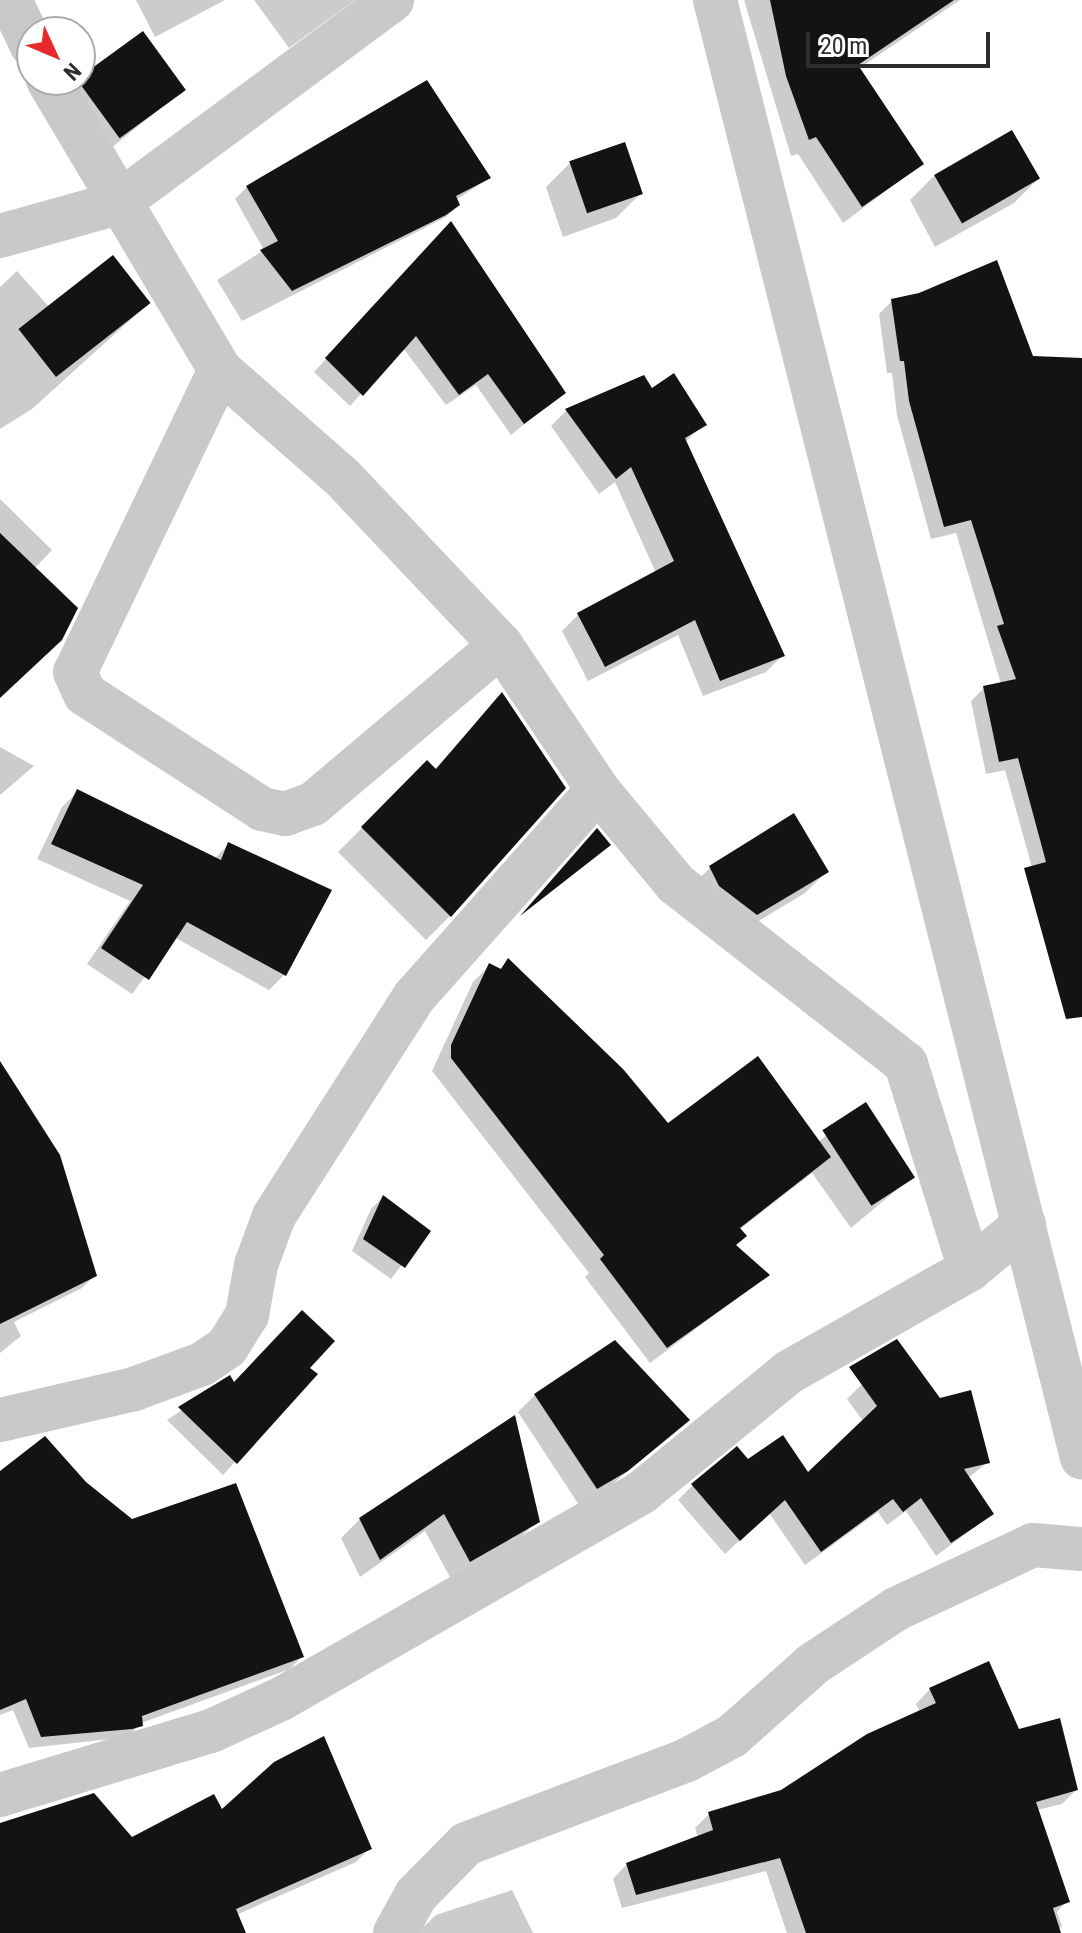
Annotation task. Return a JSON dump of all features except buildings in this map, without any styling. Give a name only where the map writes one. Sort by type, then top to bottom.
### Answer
[{"type":"street","points":[[0,236],[118,203],[392,0]]},
{"type":"street","points":[[715,0],[1082,1458]]},
{"type":"street","points":[[57,96],[220,370],[342,477],[501,645],[598,790],[676,884],[906,1064],[970,1269]]},
{"type":"street","points":[[220,370],[75,672],[85,694],[262,809],[285,814],[313,804],[501,645]]},
{"type":"street","points":[[0,1420],[134,1389],[202,1364],[227,1347],[247,1315],[256,1265],[274,1216],[414,997],[598,790]]},
{"type":"street","points":[[0,1795],[211,1731],[281,1699],[570,1537],[666,1474],[789,1372],[970,1269],[1024,1225]]},
{"type":"street","points":[[395,1933],[416,1895],[466,1844],[687,1760],[732,1736],[813,1664],[896,1609],[1033,1545],[1082,1549]]}]
